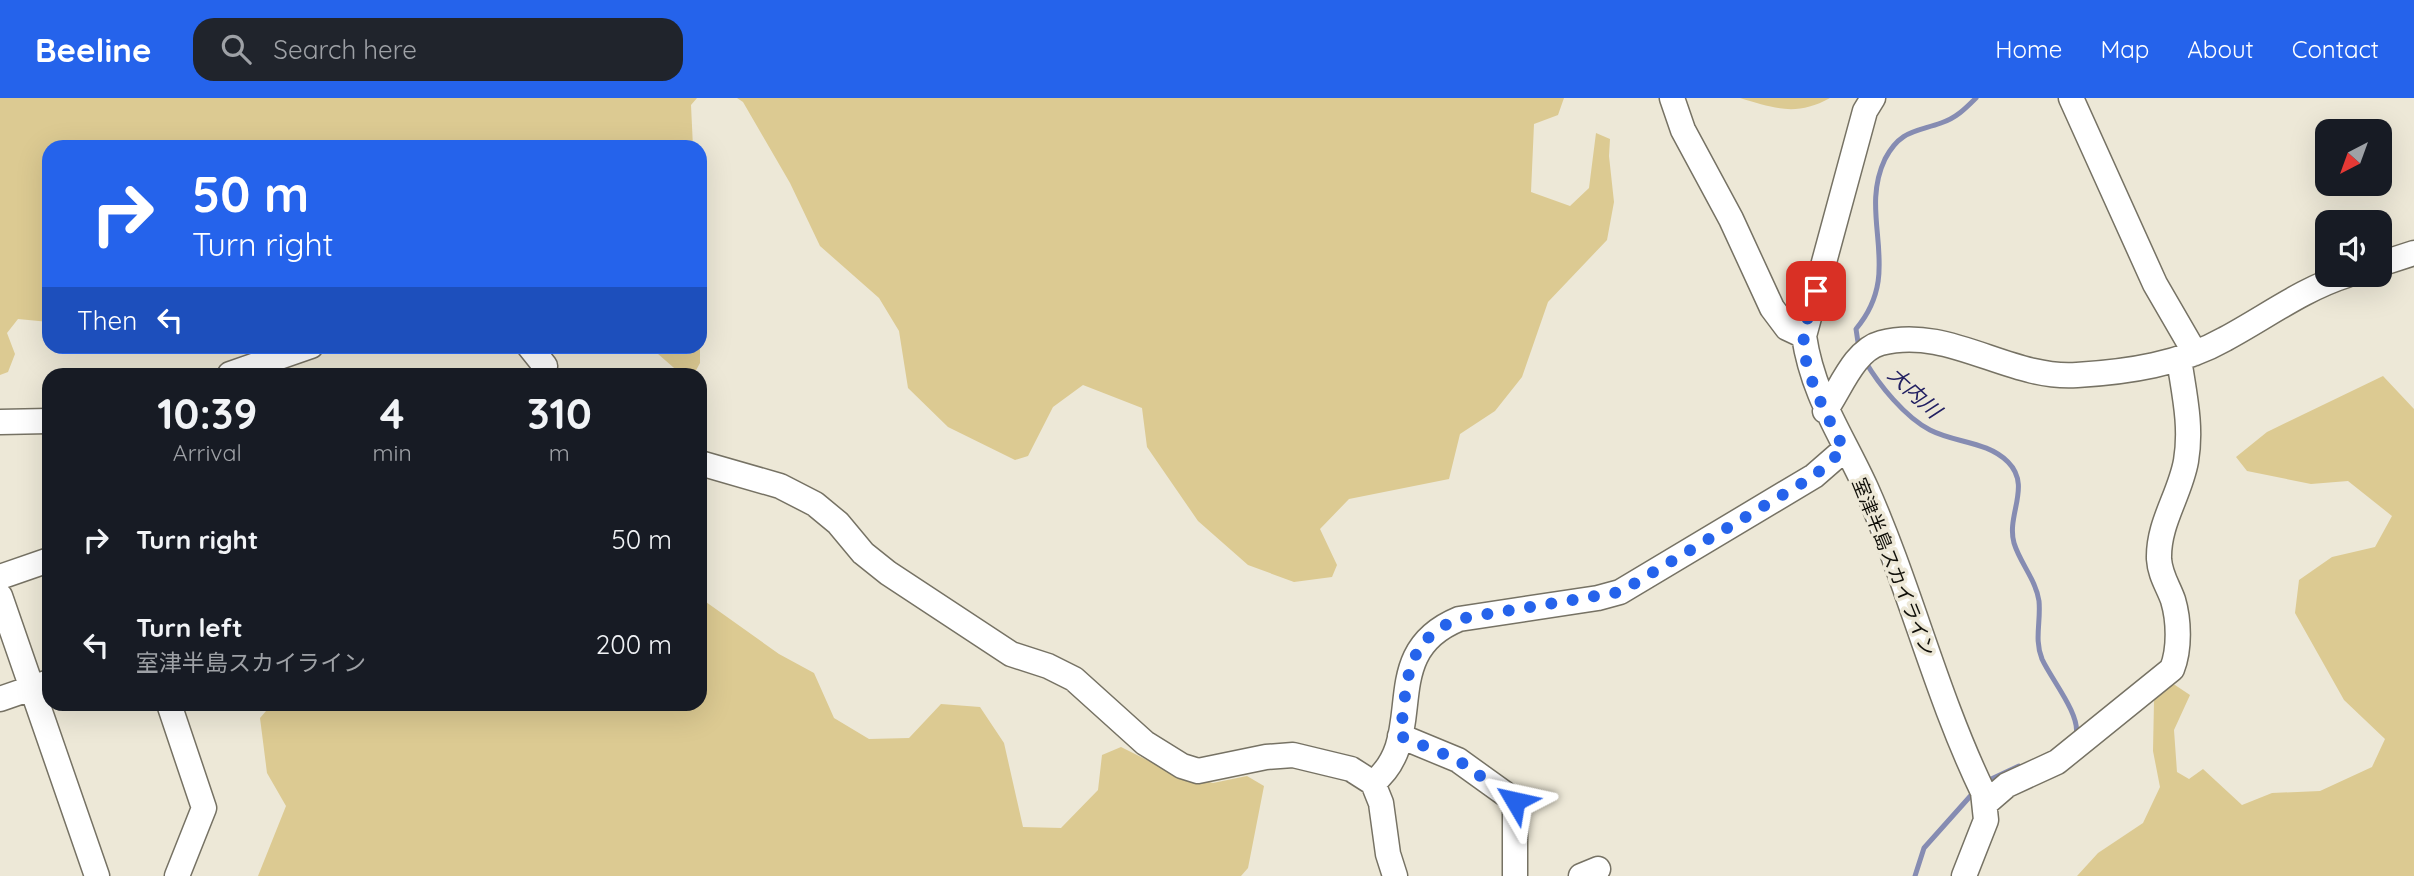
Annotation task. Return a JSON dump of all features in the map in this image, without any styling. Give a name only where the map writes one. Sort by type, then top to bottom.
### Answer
[{"type":"street","points":[[1656,98],[1669,120],[1683,130]]},
{"type":"street","points":[[1672,98],[1683,130],[1731,219],[1772,308],[1787,328],[1804,336]]},
{"type":"street","name":"室津半島スカイライン","points":[[1873,98],[1865,111],[1804,336],[1808,366],[1825,411],[1866,489],[1985,804]]},
{"type":"street","points":[[1964,876],[1983,829],[1985,804],[2007,785],[2057,762],[2172,669],[2176,659],[2177,630],[2173,601],[2161,575],[2159,560],[2160,540],[2167,514],[2186,464],[2190,427],[2187,356],[2071,98]]},
{"type":"street","points":[[2392,260],[2414,253]]},
{"type":"street","points":[[1825,411],[1856,361],[1877,344],[1908,338],[1972,352],[2035,373],[2074,376],[2132,369],[2187,356],[2225,340],[2278,306],[2320,287]]},
{"type":"street","points":[[278,367],[298,354]]},
{"type":"street","points":[[0,422],[42,421]]},
{"type":"street","points":[[1373,783],[1388,771],[1396,755],[1412,658],[1440,627],[1458,619],[1620,592],[1814,476],[1844,449]]},
{"type":"street","points":[[707,465],[780,486],[815,504],[838,523],[863,553],[946,614],[1011,654],[1048,666],[1074,679],[1145,743],[1182,766],[1198,771],[1266,757],[1293,755],[1351,769],[1373,783],[1381,803],[1388,854],[1395,876]]},
{"type":"street","points":[[0,577],[42,562]]},
{"type":"street","points":[[0,596],[41,685],[0,699]]},
{"type":"street","points":[[49,711],[97,876]]},
{"type":"street","points":[[171,711],[204,808],[177,876]]},
{"type":"street","points":[[1400,736],[1458,760],[1515,801],[1515,876]]},
{"type":"shaded area","points":[[0,98],[697,98],[691,105],[693,140],[42,140],[42,321],[18,319],[7,333],[15,354],[8,372],[0,375]]},
{"type":"shaded area","points":[[737,98],[1564,98],[1558,115],[1534,124],[1531,192],[1570,206],[1589,188],[1596,133],[1610,139],[1614,202],[1607,240],[1548,302],[1522,377],[1495,411],[1460,434],[1449,479],[1349,499],[1320,529],[1337,565],[1332,577],[1294,582],[1248,565],[1198,521],[1147,447],[1142,408],[1083,385],[1053,407],[1028,456],[1015,460],[948,427],[908,388],[899,331],[879,298],[820,246],[790,183],[743,102]]},
{"type":"shaded area","points":[[1740,98],[1830,98],[1806,107],[1785,109]]},
{"type":"shaded area","points":[[658,354],[700,354],[697,368],[674,368]]},
{"type":"shaded area","points":[[2383,376],[2414,409],[2414,876],[2077,876],[2098,853],[2143,823],[2160,787],[2153,751],[2154,701],[2169,681],[2190,695],[2174,730],[2177,772],[2189,779],[2203,769],[2242,805],[2272,793],[2320,791],[2372,767],[2385,739],[2344,700],[2295,613],[2299,580],[2332,557],[2375,547],[2392,516],[2348,481],[2311,484],[2247,471],[2236,457],[2267,432]]},
{"type":"shaded area","points":[[707,603],[779,654],[814,673],[834,718],[869,739],[909,738],[941,704],[980,707],[1004,743],[1023,827],[1061,828],[1098,790],[1102,755],[1121,747],[1173,773],[1213,783],[1247,776],[1264,786],[1248,868],[1241,876],[258,876],[286,806],[267,773],[260,718],[266,711],[707,711]]},
{"type":"waterway","name":"大内川","points":[[1859,349],[1856,329],[1870,307],[1877,286],[1879,265],[1876,202],[1878,181],[1885,159],[1903,137],[1951,119],[1976,98]]},
{"type":"waterway","name":"大内川","points":[[1865,361],[1893,400],[1911,417],[1930,430],[2000,455],[2015,471],[2018,491],[2012,532],[2014,543],[2039,601],[2038,644],[2042,659],[2070,707],[2076,735]]},
{"type":"waterway","name":"大内川","points":[[1987,781],[2019,766]]},
{"type":"waterway","name":"大内川","points":[[1915,876],[1924,848],[1974,792]]},
{"type":"route","points":[[1515,801],[1458,760],[1400,736],[1412,658],[1426,639],[1440,627],[1458,619],[1598,598],[1639,583],[1814,476],[1844,449],[1825,411],[1808,366],[1804,336],[1816,291]]}]
